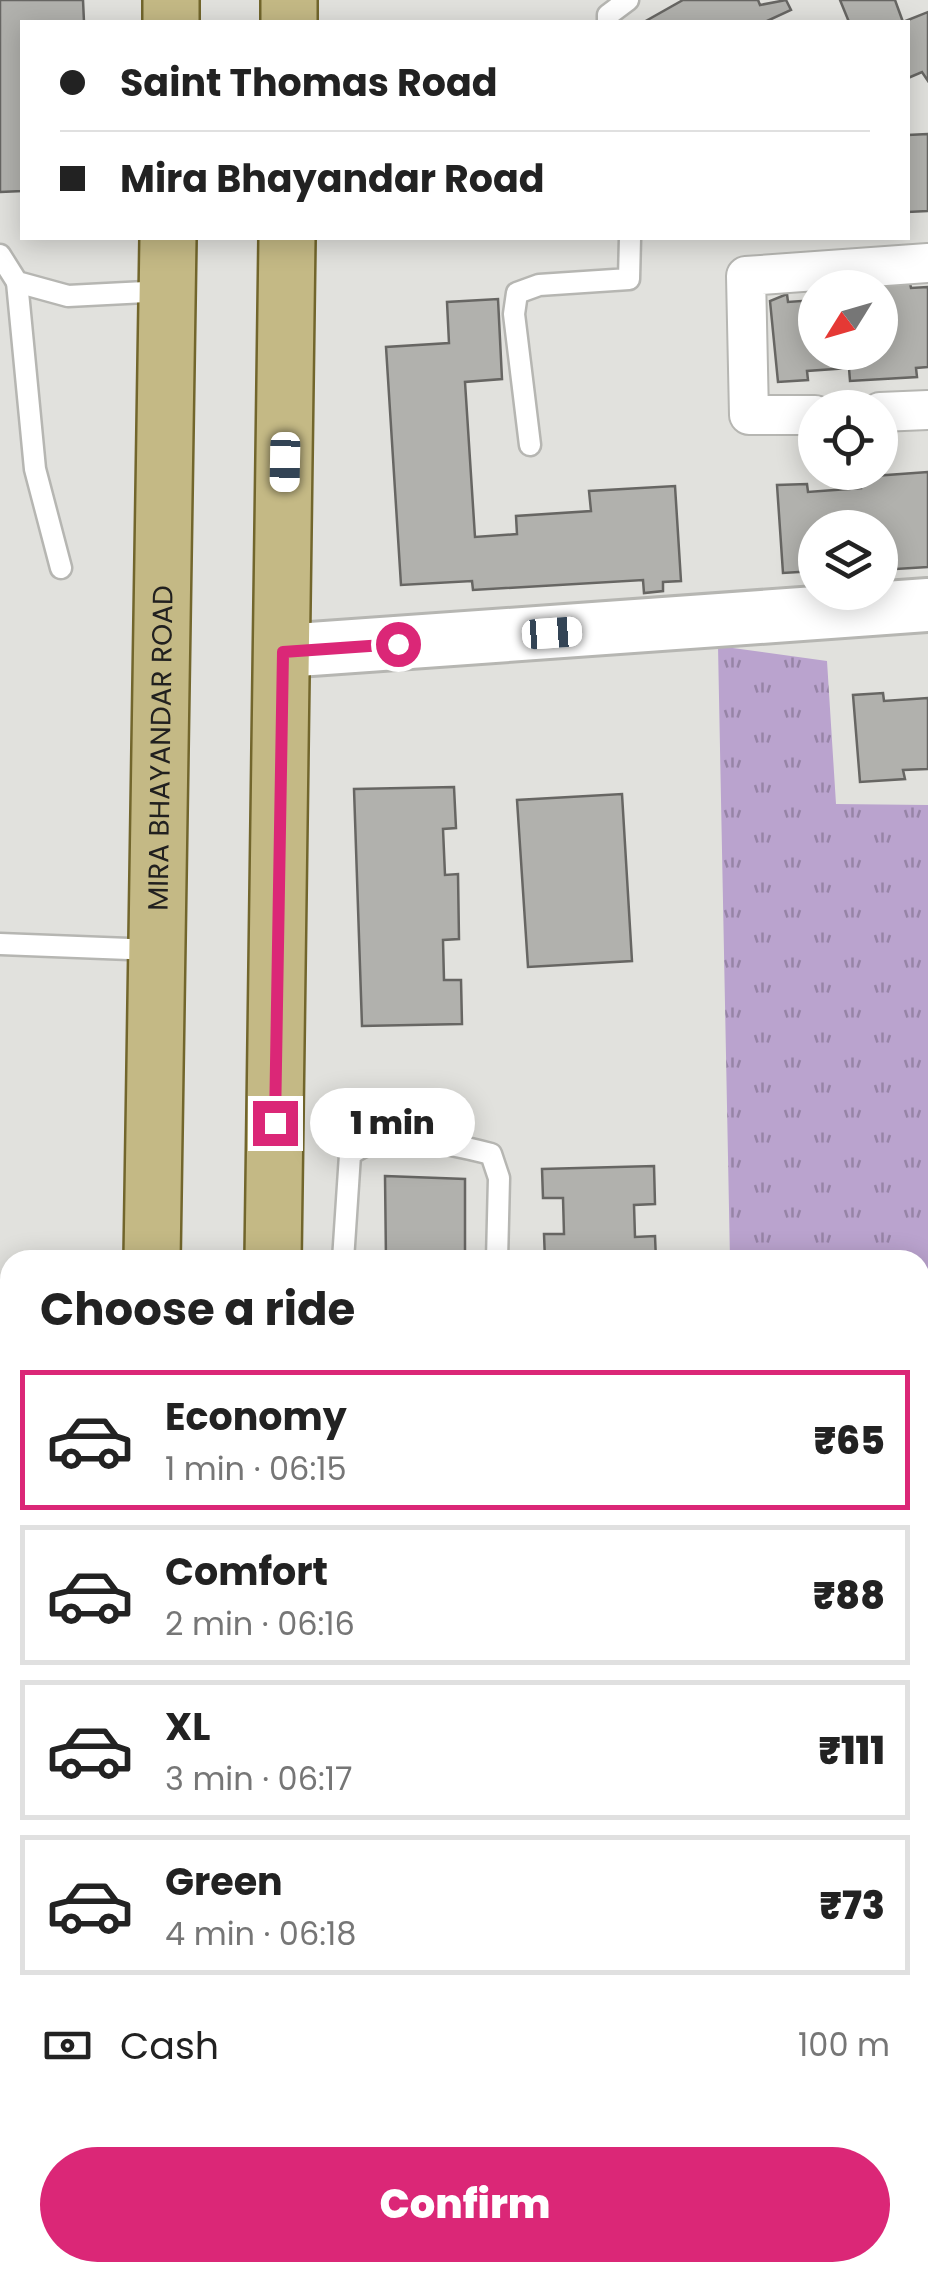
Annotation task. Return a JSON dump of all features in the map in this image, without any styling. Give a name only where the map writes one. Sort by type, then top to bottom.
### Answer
[{"type":"main road","name":"MIRA BHAYANDAR ROAD","points":[[152,1250],[168,240]]},
{"type":"main road","points":[[167,350],[194,240]]},
{"type":"main road","points":[[265,240],[286,349]]},
{"type":"main road","points":[[273,1250],[287,240]]},
{"type":"street","points":[[798,415],[749,415],[746,276],[928,263]]},
{"type":"street","points":[[898,411],[928,410]]},
{"type":"street","points":[[283,652],[928,605]]},
{"type":"lane","points":[[608,20],[608,15],[628,0]]},
{"type":"lane","points":[[530,444],[514,314],[517,292],[539,285],[628,278],[630,240]]},
{"type":"lane","points":[[0,255],[17,282],[35,469],[60,568]]},
{"type":"lane","points":[[17,282],[68,296],[167,291]]},
{"type":"lane","points":[[0,944],[158,950]]},
{"type":"lane","points":[[344,1250],[350,1155],[364,1143],[412,1142],[492,1154],[499,1178],[497,1250]]},
{"type":"green space","points":[[718,646],[827,661],[836,804],[928,805],[928,1250],[730,1250]]},
{"type":"building","points":[[0,0],[83,0],[84,20],[20,20],[20,191],[0,192]]},
{"type":"building","points":[[683,0],[758,0],[760,5],[786,0],[791,10],[769,20],[648,20]]},
{"type":"building","points":[[840,0],[895,0],[902,20],[848,20]]},
{"type":"building","points":[[928,12],[928,81],[922,72],[910,77],[908,20]]},
{"type":"building","points":[[928,134],[928,211],[910,212],[910,135]]},
{"type":"building","points":[[898,284],[928,287],[928,367],[916,368],[917,377],[850,381],[849,370],[898,370]]},
{"type":"building","points":[[787,294],[788,302],[798,301],[798,370],[821,370],[807,371],[808,380],[778,382],[770,301]]},
{"type":"building","points":[[498,299],[502,379],[465,382],[475,537],[517,534],[516,516],[591,511],[589,491],[675,486],[681,581],[663,582],[663,591],[644,593],[643,580],[473,590],[472,581],[401,585],[386,347],[449,343],[447,302]]},
{"type":"building","points":[[928,472],[928,567],[898,569],[898,510],[798,510],[798,572],[783,573],[777,485],[798,484],[798,490],[808,492],[898,490],[898,474]]},
{"type":"building","points":[[883,693],[884,701],[928,698],[928,769],[903,770],[905,779],[860,782],[853,695]]},
{"type":"building","points":[[454,787],[456,828],[443,829],[445,875],[458,874],[459,939],[443,940],[444,980],[461,980],[462,1024],[362,1026],[354,789]]},
{"type":"building","points":[[622,794],[632,961],[528,967],[517,800]]},
{"type":"building","points":[[654,1166],[655,1204],[634,1205],[635,1237],[655,1236],[656,1250],[545,1250],[544,1234],[564,1234],[563,1198],[543,1198],[542,1169]]},
{"type":"building","points":[[385,1176],[465,1179],[465,1250],[386,1250]]},
{"type":"route","points":[[275,1123],[283,652],[398,644]]}]
